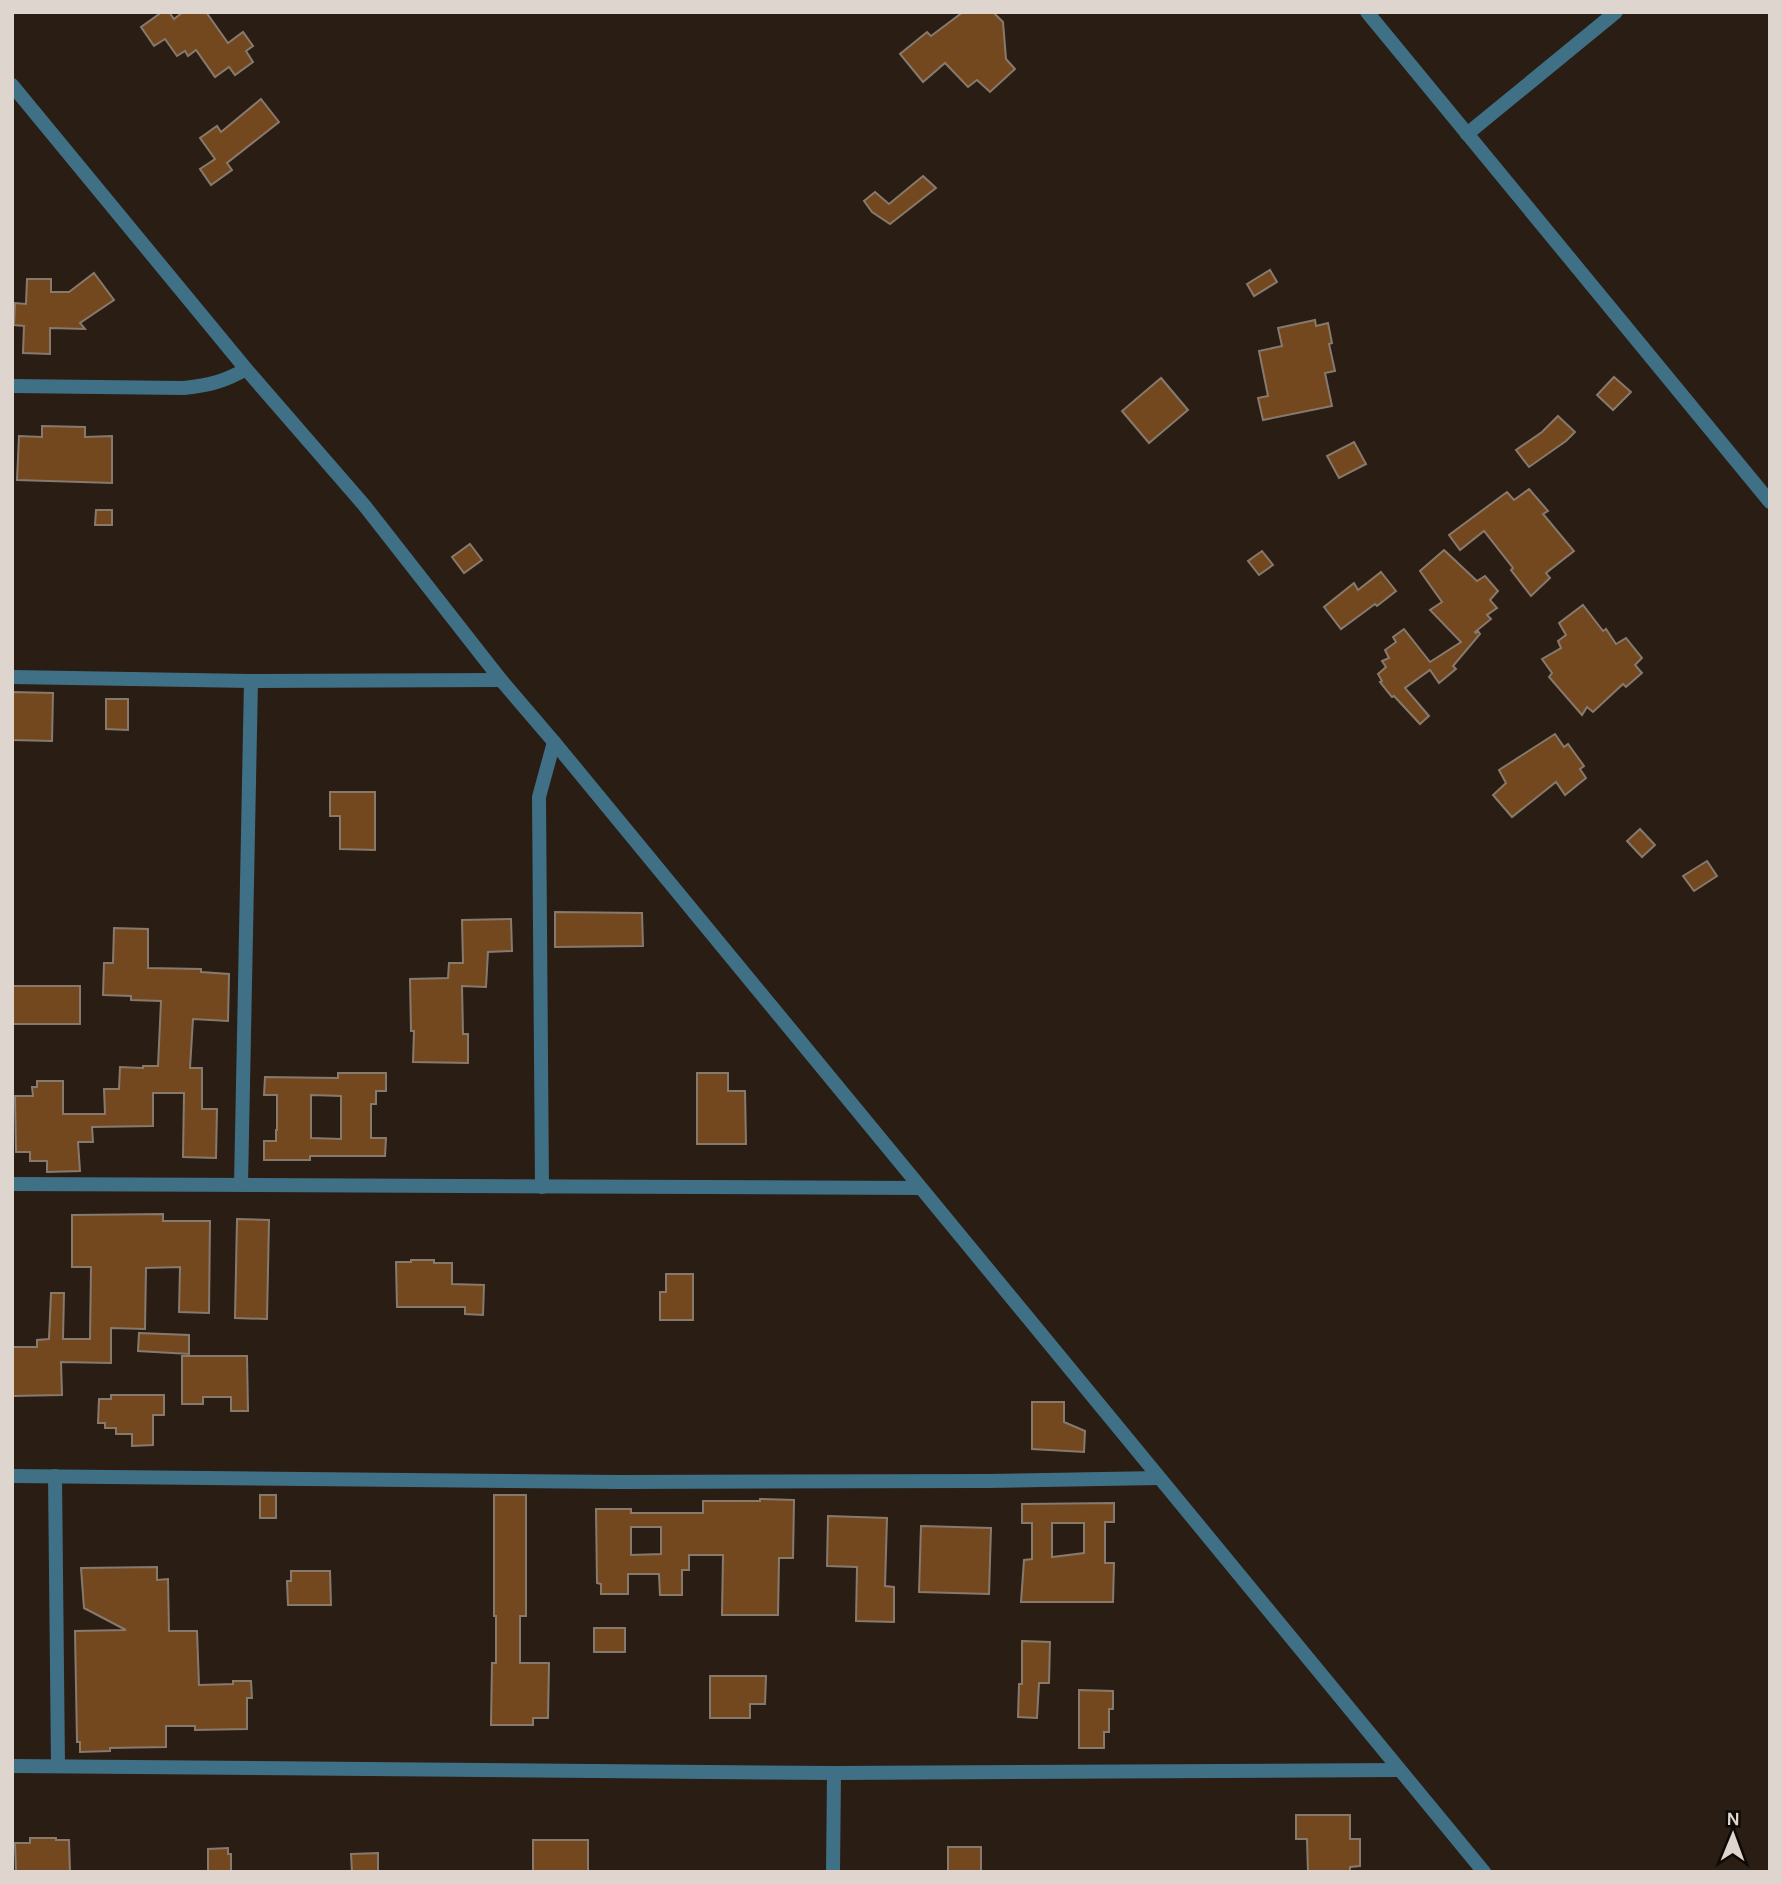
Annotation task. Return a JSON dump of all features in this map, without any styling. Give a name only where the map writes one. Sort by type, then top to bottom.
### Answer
[{"type":"street","points":[[1367,12],[1770,502]]},
{"type":"street","points":[[1467,134],[1616,12]]},
{"type":"street","points":[[15,90],[246,369],[364,505],[501,680],[1484,1872]]},
{"type":"street","points":[[12,386],[184,388],[212,385],[246,369]]},
{"type":"street","points":[[12,677],[251,681],[501,680]]},
{"type":"street","points":[[241,1185],[251,681]]},
{"type":"street","points":[[542,1187],[539,797],[554,742]]},
{"type":"street","points":[[12,1184],[920,1188]]},
{"type":"street","points":[[12,1476],[620,1482],[1159,1478]]},
{"type":"street","points":[[55,1476],[58,1766]]},
{"type":"street","points":[[12,1766],[834,1773],[1399,1770]]},
{"type":"street","points":[[833,1872],[834,1773]]},
{"type":"building","points":[[162,12],[169,12],[174,19],[183,12],[206,12],[228,43],[243,32],[253,46],[246,51],[253,62],[235,75],[229,67],[215,77],[196,50],[188,56],[185,51],[177,56],[165,39],[154,46],[141,27]]},
{"type":"building","points":[[963,12],[993,12],[1003,22],[1006,59],[1015,69],[990,92],[977,80],[968,87],[945,63],[923,82],[900,54],[927,32],[931,36]]},
{"type":"building","points":[[261,99],[279,122],[227,163],[232,170],[211,185],[200,169],[215,159],[200,138],[217,126],[221,132]]},
{"type":"building","points":[[923,176],[936,188],[890,224],[872,212],[864,201],[875,192],[889,204]]},
{"type":"building","points":[[1270,270],[1277,282],[1254,296],[1247,284]]},
{"type":"building","points":[[94,273],[114,300],[80,323],[85,329],[50,328],[50,354],[23,353],[24,326],[14,325],[15,303],[26,304],[27,279],[51,279],[51,292],[69,292]]},
{"type":"building","points":[[1315,320],[1316,326],[1328,323],[1332,343],[1329,344],[1335,371],[1325,373],[1332,406],[1263,420],[1258,398],[1268,396],[1259,351],[1282,346],[1278,328]]},
{"type":"building","points":[[1614,377],[1631,392],[1613,410],[1597,395]]},
{"type":"building","points":[[1161,378],[1188,410],[1149,443],[1122,411]]},
{"type":"building","points":[[1558,416],[1575,432],[1529,467],[1516,450],[1542,432]]},
{"type":"building","points":[[42,426],[85,427],[85,437],[112,436],[112,483],[17,480],[19,436],[42,437]]},
{"type":"building","points":[[1354,442],[1366,464],[1339,478],[1327,456]]},
{"type":"building","points":[[1529,489],[1548,511],[1543,514],[1574,551],[1546,573],[1550,578],[1531,596],[1484,531],[1460,550],[1449,535],[1507,492],[1514,500]]},
{"type":"building","points":[[96,510],[112,510],[112,525],[95,525]]},
{"type":"building","points":[[470,544],[482,560],[464,573],[452,557]]},
{"type":"building","points":[[1444,550],[1477,581],[1485,576],[1498,591],[1490,600],[1497,608],[1487,615],[1491,619],[1475,632],[1480,634],[1453,666],[1456,669],[1439,683],[1430,670],[1405,688],[1429,716],[1420,724],[1394,696],[1392,697],[1380,682],[1382,681],[1378,674],[1386,667],[1382,661],[1389,658],[1385,650],[1396,642],[1393,637],[1404,629],[1430,662],[1461,642],[1430,610],[1442,602],[1420,571]]},
{"type":"building","points":[[1262,551],[1273,565],[1259,575],[1248,561]]},
{"type":"building","points":[[1381,572],[1396,591],[1341,629],[1324,607],[1354,583],[1358,590]]},
{"type":"building","points":[[1583,605],[1616,644],[1626,638],[1642,658],[1635,665],[1642,673],[1626,687],[1623,684],[1593,712],[1587,707],[1582,715],[1549,677],[1552,673],[1542,659],[1561,648],[1558,641],[1566,635],[1559,623]]},
{"type":"building","points":[[12,692],[53,693],[52,741],[12,740]]},
{"type":"building","points":[[106,699],[128,699],[128,730],[106,729]]},
{"type":"building","points":[[1555,734],[1564,747],[1568,744],[1584,766],[1580,769],[1586,778],[1565,795],[1556,782],[1512,817],[1493,795],[1506,783],[1499,770]]},
{"type":"building","points":[[330,792],[375,792],[375,850],[340,849],[340,816],[330,816]]},
{"type":"building","points":[[1640,829],[1655,845],[1642,857],[1627,841]]},
{"type":"building","points":[[1707,861],[1717,876],[1694,891],[1683,876]]},
{"type":"building","points":[[555,912],[642,913],[643,946],[555,947]]},
{"type":"building","points":[[511,919],[512,951],[488,952],[486,987],[462,986],[463,1034],[468,1034],[468,1063],[413,1062],[414,1031],[411,1031],[410,979],[448,978],[449,963],[463,963],[462,920]]},
{"type":"building","points":[[114,928],[148,929],[148,968],[201,969],[201,972],[229,974],[228,1021],[193,1019],[190,1068],[202,1068],[202,1109],[217,1109],[216,1158],[183,1157],[184,1093],[153,1093],[153,1126],[92,1127],[93,1142],[78,1142],[80,1171],[47,1172],[47,1161],[30,1161],[30,1152],[16,1152],[15,1096],[33,1096],[32,1087],[37,1087],[37,1081],[63,1081],[63,1114],[105,1114],[104,1089],[119,1089],[120,1067],[158,1066],[161,1001],[103,995],[104,963],[113,963]]},
{"type":"building","points":[[12,986],[80,986],[80,1024],[12,1024]]},
{"type":"building","points":[[338,1073],[386,1073],[386,1091],[376,1091],[376,1104],[371,1104],[371,1138],[386,1138],[385,1156],[310,1156],[310,1160],[264,1160],[264,1141],[276,1141],[277,1130],[277,1095],[264,1095],[265,1077],[338,1078]],"holes":[[[311,1095],[341,1096],[341,1139],[311,1138]]]},
{"type":"building","points":[[697,1073],[728,1073],[728,1091],[745,1091],[746,1144],[697,1144]]},
{"type":"building","points":[[163,1214],[163,1221],[210,1221],[209,1313],[179,1312],[180,1267],[146,1268],[145,1329],[111,1328],[111,1363],[61,1362],[62,1395],[12,1396],[12,1347],[37,1347],[37,1340],[49,1339],[51,1293],[64,1293],[63,1339],[90,1339],[91,1267],[72,1267],[72,1215]]},
{"type":"building","points":[[237,1219],[269,1220],[267,1319],[235,1318]]},
{"type":"building","points":[[411,1260],[452,1263],[452,1284],[484,1285],[483,1315],[465,1314],[465,1307],[397,1307],[396,1262]]},
{"type":"building","points":[[666,1274],[693,1274],[693,1320],[660,1320],[660,1292],[666,1292]]},
{"type":"building","points":[[139,1333],[189,1335],[189,1354],[138,1351]]},
{"type":"building","points":[[182,1356],[247,1356],[248,1411],[231,1411],[231,1397],[203,1397],[203,1404],[182,1404]]},
{"type":"building","points":[[111,1395],[164,1395],[164,1415],[153,1415],[153,1445],[132,1446],[132,1434],[116,1434],[116,1428],[105,1428],[105,1423],[98,1423],[99,1399],[111,1399]]},
{"type":"building","points":[[1032,1402],[1064,1402],[1064,1422],[1085,1431],[1084,1452],[1032,1449]]},
{"type":"building","points":[[260,1495],[276,1495],[276,1518],[260,1518]]},
{"type":"building","points":[[494,1495],[526,1495],[526,1616],[520,1616],[520,1663],[549,1663],[548,1718],[533,1718],[533,1725],[491,1725],[492,1663],[496,1663]]},
{"type":"building","points":[[794,1500],[793,1558],[779,1558],[778,1615],[722,1615],[723,1555],[689,1555],[689,1570],[682,1570],[682,1595],[660,1595],[659,1574],[628,1574],[628,1594],[601,1594],[601,1584],[597,1583],[596,1509],[631,1509],[631,1513],[703,1513],[703,1501]],"holes":[[[631,1527],[661,1527],[661,1554],[631,1555]]]},
{"type":"building","points":[[1114,1503],[1114,1522],[1105,1522],[1105,1563],[1114,1563],[1113,1602],[1021,1602],[1024,1560],[1032,1559],[1032,1523],[1022,1523],[1022,1504]],"holes":[[[1052,1523],[1084,1523],[1084,1553],[1052,1557]]]},
{"type":"building","points":[[828,1516],[887,1518],[885,1586],[894,1587],[894,1622],[856,1621],[857,1567],[827,1566]]},
{"type":"building","points":[[921,1526],[991,1528],[989,1594],[919,1592]]},
{"type":"building","points":[[157,1567],[157,1580],[168,1579],[169,1631],[197,1631],[199,1685],[251,1681],[252,1698],[247,1698],[247,1729],[195,1730],[195,1726],[166,1726],[166,1747],[110,1748],[110,1751],[80,1752],[80,1742],[77,1742],[75,1631],[126,1630],[84,1608],[81,1568]]},
{"type":"building","points":[[291,1571],[330,1571],[331,1605],[288,1605],[287,1581],[291,1581]]},
{"type":"building","points":[[594,1628],[625,1628],[625,1652],[594,1652]]},
{"type":"building","points":[[1022,1641],[1050,1642],[1049,1683],[1039,1683],[1037,1718],[1018,1717],[1019,1684],[1022,1684]]},
{"type":"building","points":[[710,1676],[766,1676],[765,1704],[750,1704],[750,1718],[710,1718]]},
{"type":"building","points":[[1079,1690],[1113,1691],[1113,1709],[1109,1709],[1109,1732],[1104,1732],[1104,1748],[1079,1748]]},
{"type":"building","points":[[1296,1815],[1350,1815],[1350,1839],[1360,1839],[1360,1866],[1350,1867],[1350,1872],[1308,1872],[1307,1839],[1296,1839]]},
{"type":"building","points":[[30,1838],[69,1840],[70,1872],[16,1872],[15,1843],[30,1843]]},
{"type":"building","points":[[533,1840],[588,1840],[588,1872],[533,1872]]},
{"type":"building","points":[[948,1847],[981,1847],[981,1872],[948,1872]]},
{"type":"building","points":[[228,1848],[228,1854],[231,1854],[231,1872],[208,1872],[208,1849]]},
{"type":"building","points":[[378,1853],[378,1872],[352,1872],[351,1854]]}]
